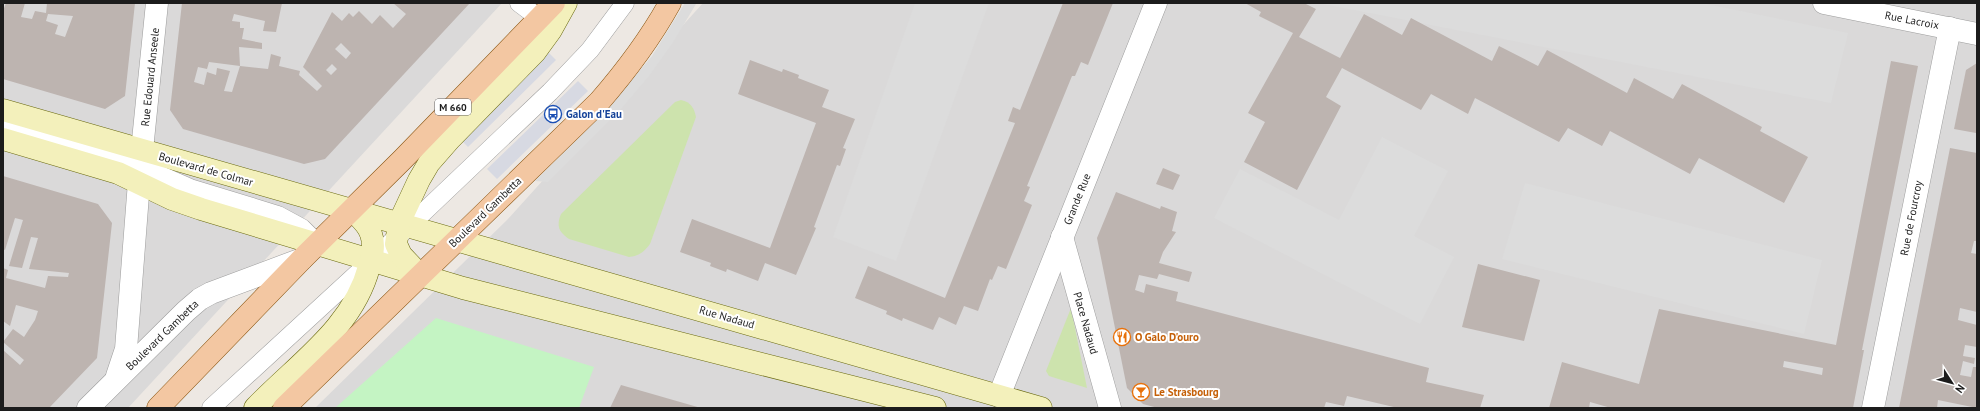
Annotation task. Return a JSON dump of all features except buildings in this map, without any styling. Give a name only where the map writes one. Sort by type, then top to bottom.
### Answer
[{"type":"main road","points":[[420,275],[401,255],[396,244],[413,190],[429,163],[535,52],[551,30],[566,3]]},
{"type":"main road","name":"Boulevard Gambetta","points":[[284,408],[375,321],[455,240],[604,96],[650,38],[670,3]]},
{"type":"main road","name":"Boulevard Gambetta","points":[[158,408],[302,259],[547,11]]},
{"type":"main road","name":"Boulevard de Colmar","points":[[3,110],[352,210],[401,229]]},
{"type":"main road","points":[[3,140],[106,169],[201,209],[486,294],[935,408]]},
{"type":"main road","points":[[255,408],[338,326],[365,282],[371,260],[373,245],[371,234],[352,210]]},
{"type":"main road","name":"Rue Nadaud","points":[[401,229],[455,240],[792,335],[1041,408]]},
{"type":"street","name":"Rue Edouard Anseele","points":[[142,150],[157,3]]},
{"type":"street","name":"Grande Rue","points":[[998,396],[1156,3]]},
{"type":"street","name":"Rue Lacroix","points":[[1824,3],[1977,34]]},
{"type":"street","name":"Rue de Fourcroy","points":[[1873,408],[1950,28]]},
{"type":"street","name":"Boulevard Gambetta","points":[[115,381],[123,361],[126,344],[138,182]]},
{"type":"street","name":"Place Nadaud","points":[[1062,237],[1110,408]]},
{"type":"street","name":"Boulevard Gambetta","points":[[88,408],[200,299],[212,293],[302,259]]},
{"type":"lane","points":[[519,3],[547,11]]},
{"type":"lane","points":[[211,408],[246,378],[371,260],[401,229],[574,68],[606,30],[625,3]]},
{"type":"lane","points":[[3,126],[140,166],[190,188],[278,215],[302,228],[318,244]]},
{"type":"lane","points":[[219,408],[246,378]]},
{"type":"shaded area","points":[[3,3],[502,3],[128,408],[3,408]]},
{"type":"shaded area","points":[[685,3],[696,4],[672,44],[649,76],[622,108],[548,182],[535,181],[597,120],[652,56]]},
{"type":"shaded area","points":[[703,3],[1977,3],[1977,408],[315,408],[507,220]]},
{"type":"shaded area","points":[[915,3],[989,3],[896,261],[833,237]]},
{"type":"shaded area","points":[[1318,3],[1701,3],[1848,33],[1831,103]]},
{"type":"shaded area","points":[[546,50],[556,60],[468,147],[458,137]]},
{"type":"shaded area","name":"Galon d'Eau","points":[[578,81],[588,91],[497,179],[487,169]]},
{"type":"shaded area","points":[[1382,137],[1448,171],[1414,236],[1454,257],[1420,324],[1214,218],[1240,169],[1339,220]]},
{"type":"shaded area","points":[[1525,183],[1822,260],[1804,334],[1502,259]]},
{"type":"green space","points":[[681,100],[692,106],[696,117],[648,247],[638,255],[629,257],[569,239],[559,228],[561,214],[675,102]]},
{"type":"green space","points":[[1071,308],[1087,388],[1049,376],[1046,371]]},
{"type":"green space","points":[[436,318],[594,367],[579,408],[335,408]]},
{"type":"place","name":"Galon d'Eau","points":[[553,114]]},
{"type":"place","name":"O Galo D'ouro","points":[[1122,337]]},
{"type":"place","name":"Le Strasbourg","points":[[1141,392]]}]
